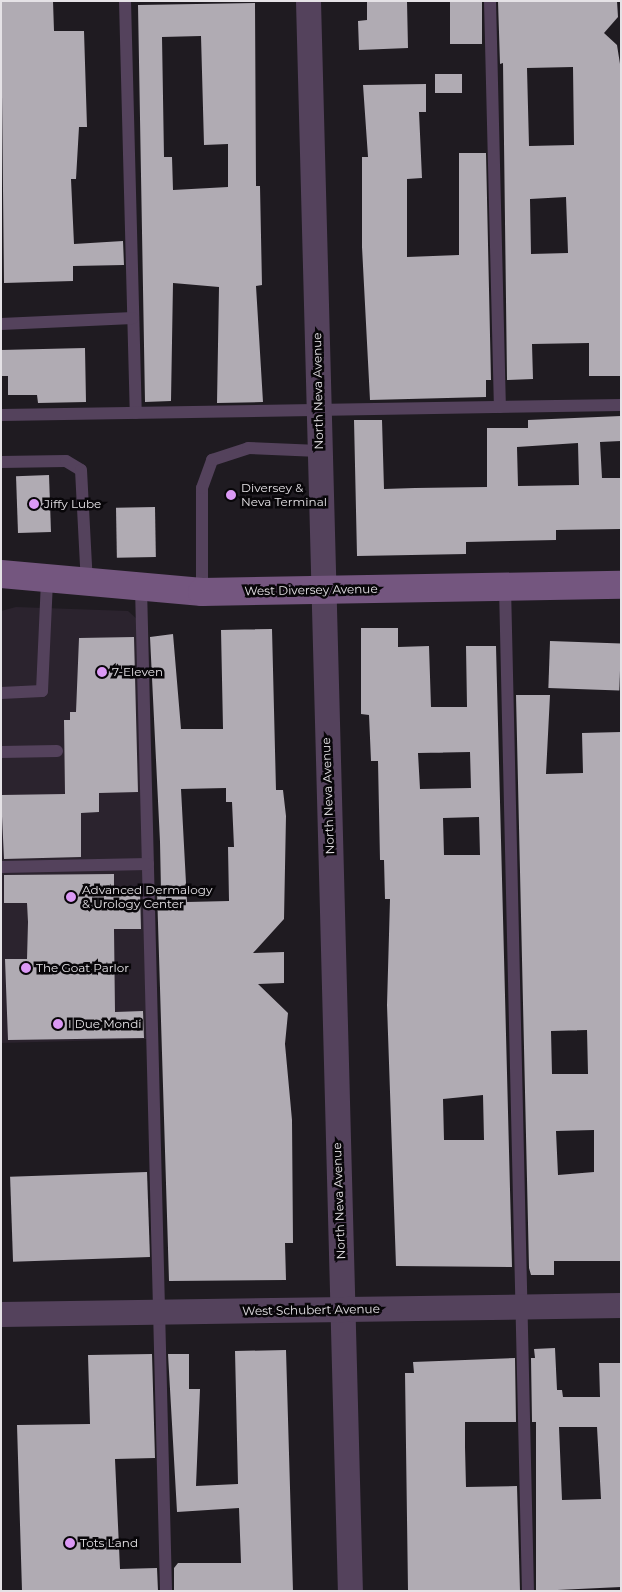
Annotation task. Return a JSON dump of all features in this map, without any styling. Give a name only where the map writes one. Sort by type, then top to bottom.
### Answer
[{"type":"main road","name":"West Diversey Avenue","points":[[1,574],[87,584],[202,592],[621,585]]},
{"type":"street","name":"North Neva Avenue","points":[[308,1],[350,1591]]},
{"type":"street","name":"West Schubert Avenue","points":[[1,1314],[621,1305]]},
{"type":"lane","points":[[125,1],[136,413]]},
{"type":"lane","points":[[490,1],[500,407]]},
{"type":"lane","points":[[1,324],[133,318]]},
{"type":"lane","points":[[1,415],[621,405]]},
{"type":"lane","points":[[202,592],[202,488],[212,460],[248,448],[319,451]]},
{"type":"lane","points":[[1,462],[66,461],[81,470],[87,584]]},
{"type":"lane","points":[[1,693],[42,690],[47,579]]},
{"type":"lane","points":[[505,587],[519,1307],[528,1591]]},
{"type":"lane","points":[[141,588],[166,1591]]},
{"type":"lane","points":[[1,752],[57,751]]},
{"type":"lane","points":[[1,867],[148,864]]},
{"type":"shaded area","points":[[16,607],[128,611],[137,619],[147,1039],[1,1043],[1,611]]},
{"type":"building","points":[[1,1],[53,1],[54,31],[84,31],[87,127],[79,127],[76,179],[71,179],[74,244],[123,241],[124,265],[73,266],[73,281],[4,283]]},
{"type":"building","points":[[367,1],[407,1],[408,48],[359,50],[358,21],[367,20]]},
{"type":"building","points":[[450,1],[482,1],[482,44],[450,44]]},
{"type":"building","points":[[498,1],[617,1],[618,17],[604,33],[617,45],[620,64],[621,376],[589,376],[589,343],[532,344],[533,379],[507,380],[503,63],[500,64]],"holes":[[[573,67],[574,145],[529,146],[527,68]],[[566,197],[568,253],[531,254],[530,199]]]},
{"type":"building","points":[[255,3],[256,186],[260,186],[262,285],[256,286],[263,402],[217,403],[219,287],[173,283],[171,401],[145,402],[138,5]],"holes":[[[201,36],[204,145],[228,144],[228,187],[173,190],[172,157],[164,157],[162,37]]]},
{"type":"building","points":[[435,74],[462,74],[462,93],[435,93]]},
{"type":"building","points":[[426,84],[426,112],[419,112],[422,178],[407,179],[407,257],[459,255],[459,153],[486,153],[491,380],[486,380],[486,397],[370,400],[362,247],[362,157],[368,157],[363,85]]},
{"type":"building","points":[[85,348],[86,402],[38,403],[37,395],[8,395],[8,376],[1,376],[1,350]]},
{"type":"building","points":[[621,416],[621,441],[600,442],[602,478],[621,478],[621,529],[556,530],[556,540],[466,542],[466,554],[357,556],[354,420],[382,420],[384,489],[487,487],[487,428],[528,428],[528,420]],"holes":[[[578,443],[579,485],[518,486],[517,447]]]},
{"type":"building","name":"Jiffy Lube","points":[[49,475],[51,532],[18,533],[16,476]]},
{"type":"building","points":[[155,507],[156,557],[117,558],[116,508]]},
{"type":"building","points":[[361,628],[398,628],[398,647],[429,646],[431,707],[467,707],[466,646],[496,646],[512,1267],[396,1266],[387,1005],[390,899],[385,899],[384,860],[380,860],[378,761],[371,761],[369,715],[361,714]],"holes":[[[470,752],[471,788],[420,789],[418,753]],[[479,817],[480,855],[444,855],[443,818]],[[483,1095],[484,1140],[444,1140],[443,1099]]]},
{"type":"building","points":[[272,629],[276,790],[283,790],[286,816],[284,919],[253,953],[284,952],[284,983],[258,984],[288,1013],[285,1044],[292,1120],[293,1243],[285,1243],[286,1280],[169,1281],[157,891],[161,891],[160,842],[150,637],[173,634],[181,729],[223,729],[221,630]],"holes":[[[226,788],[226,802],[232,802],[234,847],[228,847],[229,901],[187,902],[181,789]]]},
{"type":"building","points":[[134,637],[138,792],[99,793],[99,812],[81,813],[81,857],[4,859],[1,795],[65,794],[64,720],[70,720],[70,712],[76,712],[79,638]]},
{"type":"building","points":[[550,641],[621,643],[619,690],[548,688]]},
{"type":"building","points":[[516,695],[550,695],[546,774],[583,773],[582,733],[621,732],[621,1261],[554,1261],[554,1275],[531,1275],[529,1268]],"holes":[[[587,1030],[588,1074],[552,1074],[551,1031]],[[594,1130],[594,1172],[558,1175],[556,1131]]]},
{"type":"building","points":[[114,874],[114,890],[140,891],[141,929],[114,929],[115,1012],[143,1011],[144,1038],[8,1040],[5,959],[27,959],[28,922],[27,903],[4,903],[4,875]]},
{"type":"building","points":[[147,1172],[150,1257],[13,1262],[10,1177]]},
{"type":"building","points":[[555,1348],[557,1390],[562,1390],[563,1397],[600,1397],[599,1363],[621,1363],[621,1587],[536,1591],[536,1422],[532,1422],[531,1358],[535,1358],[534,1349]],"holes":[[[559,1427],[597,1427],[601,1499],[562,1500]]]},
{"type":"building","points":[[286,1350],[293,1591],[174,1591],[174,1568],[178,1563],[241,1563],[239,1508],[177,1512],[168,1354],[189,1354],[189,1389],[200,1389],[196,1486],[238,1484],[235,1351]]},
{"type":"building","points":[[152,1354],[155,1458],[115,1459],[120,1569],[157,1568],[158,1591],[22,1591],[17,1425],[90,1424],[88,1355]]},
{"type":"building","points":[[515,1358],[516,1422],[465,1422],[465,1447],[466,1487],[517,1486],[520,1591],[408,1591],[405,1373],[414,1373],[413,1362]]},
{"type":"place","name":"Diversey & Neva Terminal","points":[[231,495]]},
{"type":"place","name":"Jiffy Lube","points":[[34,504]]},
{"type":"place","name":"7-Eleven","points":[[102,672]]},
{"type":"place","name":"Advanced Dermalogy & Urology Center","points":[[71,897]]},
{"type":"place","name":"The Goat Parlor","points":[[26,968]]},
{"type":"place","name":"I Due Mondi","points":[[58,1024]]},
{"type":"place","name":"Tots Land","points":[[70,1543]]}]
